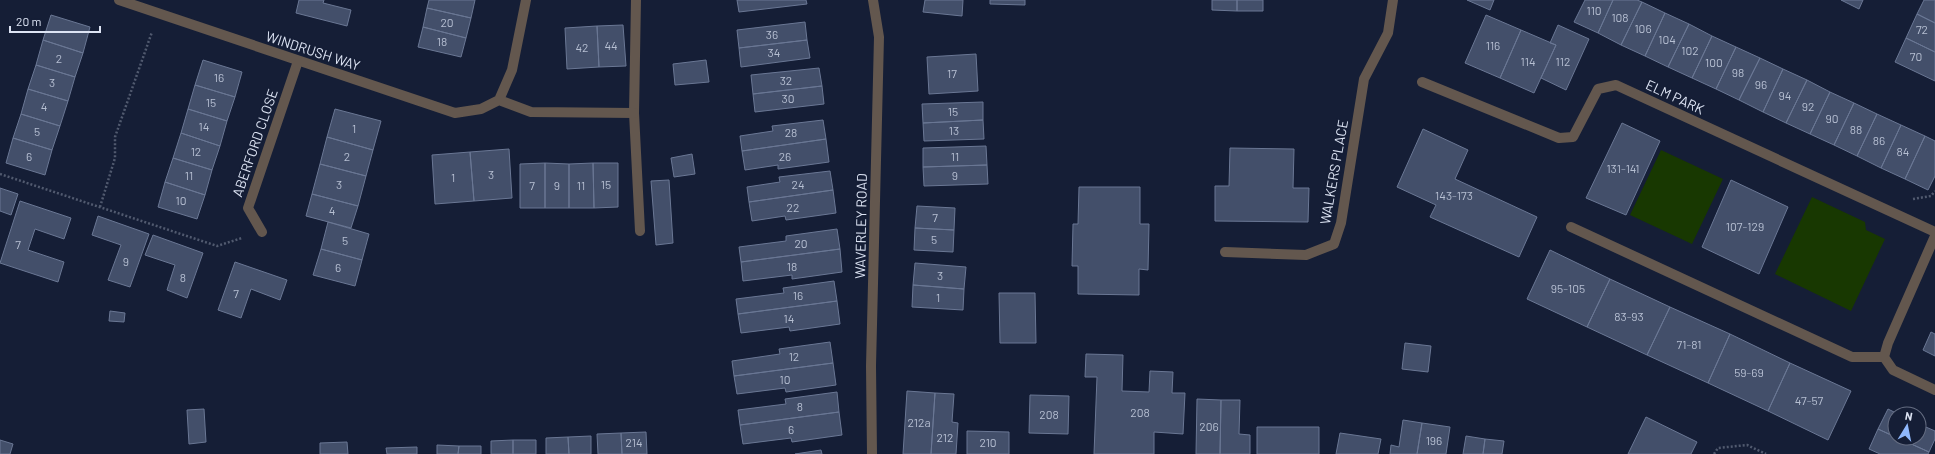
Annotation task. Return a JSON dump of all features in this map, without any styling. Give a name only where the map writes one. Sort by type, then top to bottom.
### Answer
[{"type":"street","name":"WINDRUSH WAY","points":[[119,0],[455,113],[481,109],[499,100]]},
{"type":"street","points":[[526,0],[512,70],[499,100],[531,112],[634,113]]},
{"type":"street","points":[[636,0],[634,113],[640,231]]},
{"type":"street","name":"WAVERLEY ROAD","points":[[872,454],[871,366],[879,37],[873,0]]},
{"type":"street","name":"WALKERS PLACE","points":[[1225,252],[1306,255],[1334,244],[1341,223],[1364,79],[1388,33],[1393,0]]},
{"type":"street","name":"ABERFORD CLOSE","points":[[262,232],[248,208],[298,61]]},
{"type":"street","name":"ELM PARK","points":[[1422,82],[1559,138],[1573,137],[1598,89],[1616,85],[1935,232]]},
{"type":"street","points":[[1571,227],[1852,357],[1884,357]]},
{"type":"street","points":[[1884,357],[1888,343],[1935,236]]},
{"type":"street","points":[[1884,357],[1893,370],[1935,390]]},
{"type":"path","points":[[100,207],[115,158],[115,137],[158,14]]},
{"type":"path","points":[[0,174],[217,246],[262,232]]},
{"type":"path","points":[[1714,454],[1718,448],[1747,445],[1766,454]]},
{"type":"green space","points":[[1661,150],[1723,179],[1692,244],[1630,215]]},
{"type":"green space","points":[[1812,197],[1865,222],[1866,230],[1885,239],[1851,311],[1775,274]]},
{"type":"building","points":[[299,0],[324,0],[323,3],[351,10],[347,26],[296,13]]},
{"type":"building","points":[[429,0],[475,0],[471,18],[427,8]]},
{"type":"building","points":[[737,0],[806,0],[807,4],[739,12]]},
{"type":"building","points":[[925,0],[963,0],[962,16],[923,12]]},
{"type":"building","points":[[990,0],[1025,0],[1025,5],[990,4]]},
{"type":"building","points":[[1212,0],[1237,0],[1237,11],[1212,10]]},
{"type":"building","points":[[1237,0],[1263,0],[1263,11],[1237,11]]},
{"type":"building","points":[[1467,0],[1494,0],[1490,10]]},
{"type":"building","points":[[1585,0],[1613,0],[1598,33],[1574,22]]},
{"type":"building","points":[[1613,0],[1637,0],[1642,2],[1621,45],[1598,33]]},
{"type":"building","points":[[1841,0],[1863,0],[1859,9]]},
{"type":"building","points":[[1924,0],[1935,0],[1935,23],[1917,14]]},
{"type":"building","points":[[1642,2],[1665,13],[1645,56],[1621,45]]},
{"type":"building","points":[[427,8],[471,18],[466,38],[423,27]]},
{"type":"building","points":[[1665,13],[1689,24],[1668,67],[1645,56]]},
{"type":"building","points":[[1917,14],[1935,23],[1935,52],[1906,38]]},
{"type":"building","points":[[51,15],[90,27],[83,53],[43,40]]},
{"type":"building","points":[[1486,15],[1521,30],[1500,78],[1465,63]]},
{"type":"building","points":[[805,22],[807,40],[739,48],[737,30]]},
{"type":"building","points":[[1689,24],[1712,36],[1692,78],[1668,67]]},
{"type":"building","points":[[623,25],[626,66],[599,67],[597,26]]},
{"type":"building","points":[[1558,25],[1589,39],[1566,90],[1541,78],[1556,45],[1550,43]]},
{"type":"building","points":[[597,26],[599,67],[567,69],[565,28]]},
{"type":"building","points":[[423,27],[466,38],[461,57],[418,47]]},
{"type":"building","points":[[1521,30],[1556,45],[1534,93],[1500,78]]},
{"type":"building","points":[[1712,36],[1736,47],[1716,89],[1692,78]]},
{"type":"building","points":[[1906,38],[1935,52],[1935,81],[1895,62]]},
{"type":"building","points":[[43,40],[83,53],[75,77],[36,65]]},
{"type":"building","points":[[807,40],[810,58],[741,67],[739,48]]},
{"type":"building","points":[[1736,47],[1760,58],[1739,100],[1716,89]]},
{"type":"building","points":[[976,54],[978,91],[929,94],[927,57]]},
{"type":"building","points":[[1760,58],[1783,69],[1763,112],[1739,100]]},
{"type":"building","points":[[203,60],[242,72],[235,97],[195,85]]},
{"type":"building","points":[[706,60],[709,82],[675,85],[673,64]]},
{"type":"building","points":[[36,65],[75,77],[68,101],[28,89]]},
{"type":"building","points":[[819,68],[822,86],[753,94],[751,75]]},
{"type":"building","points":[[1783,69],[1807,80],[1786,123],[1763,112]]},
{"type":"building","points":[[1807,80],[1830,92],[1810,134],[1786,123]]},
{"type":"building","points":[[195,85],[235,97],[227,121],[188,109]]},
{"type":"building","points":[[822,86],[824,104],[755,112],[753,94]]},
{"type":"building","points":[[28,89],[68,101],[60,126],[21,114]]},
{"type":"building","points":[[1830,92],[1854,103],[1834,145],[1810,134]]},
{"type":"building","points":[[983,102],[983,120],[923,123],[922,104]]},
{"type":"building","points":[[1854,103],[1877,114],[1857,156],[1834,145]]},
{"type":"building","points":[[188,109],[227,121],[220,146],[181,133]]},
{"type":"building","points":[[335,109],[381,121],[373,150],[327,137]]},
{"type":"building","points":[[21,114],[60,126],[52,150],[13,138]]},
{"type":"building","points":[[1877,114],[1901,125],[1881,168],[1857,156]]},
{"type":"building","points":[[823,120],[826,139],[742,151],[740,136],[773,131],[772,126]]},
{"type":"building","points":[[983,120],[984,139],[924,141],[923,123]]},
{"type":"building","points":[[1622,123],[1660,141],[1626,215],[1586,198]]},
{"type":"building","points":[[1901,125],[1925,136],[1905,179],[1881,168]]},
{"type":"building","points":[[1423,129],[1468,150],[1455,179],[1537,217],[1519,257],[1430,217],[1436,205],[1397,187]]},
{"type":"building","points":[[181,133],[220,146],[212,170],[173,158]]},
{"type":"building","points":[[1925,136],[1935,141],[1935,176],[1928,190],[1905,179]]},
{"type":"building","points":[[327,137],[373,150],[366,176],[320,164]]},
{"type":"building","points":[[13,138],[52,150],[45,175],[6,163]]},
{"type":"building","points":[[826,139],[829,162],[778,169],[778,165],[745,170],[742,151]]},
{"type":"building","points":[[986,146],[987,165],[923,167],[923,148]]},
{"type":"building","points":[[1230,148],[1294,149],[1293,188],[1309,188],[1308,222],[1215,221],[1215,186],[1229,186]]},
{"type":"building","points":[[509,149],[512,198],[474,201],[470,152]]},
{"type":"building","points":[[470,152],[474,201],[435,204],[432,155]]},
{"type":"building","points":[[692,154],[695,174],[674,177],[671,158]]},
{"type":"building","points":[[173,158],[212,170],[205,195],[165,182]]},
{"type":"building","points":[[545,163],[545,208],[520,208],[520,164]]},
{"type":"building","points":[[545,163],[569,164],[569,208],[545,208]]},
{"type":"building","points":[[593,163],[594,208],[569,208],[569,164]]},
{"type":"building","points":[[593,163],[618,163],[618,207],[594,208]]},
{"type":"building","points":[[320,164],[366,176],[358,206],[312,194]]},
{"type":"building","points":[[987,165],[988,184],[924,186],[923,167]]},
{"type":"building","points":[[830,171],[833,190],[749,202],[747,187],[780,182],[779,177]]},
{"type":"building","points":[[669,180],[673,243],[656,245],[651,181]]},
{"type":"building","points":[[1731,180],[1788,207],[1759,274],[1702,247]]},
{"type":"building","points":[[165,182],[205,195],[197,219],[158,207]]},
{"type":"building","points":[[1079,187],[1140,187],[1140,224],[1149,224],[1148,270],[1139,269],[1139,295],[1078,294],[1078,266],[1072,266],[1073,224],[1078,224]]},
{"type":"building","points":[[0,188],[18,194],[11,215],[0,211]]},
{"type":"building","points":[[833,190],[836,213],[786,220],[785,216],[752,221],[749,202]]},
{"type":"building","points":[[312,194],[358,206],[351,228],[306,216]]},
{"type":"building","points":[[20,201],[71,218],[64,239],[35,229],[28,250],[64,262],[58,282],[0,263]]},
{"type":"building","points":[[917,206],[955,208],[954,230],[915,228]]},
{"type":"building","points":[[98,216],[149,234],[130,287],[108,280],[121,245],[92,235]]},
{"type":"building","points":[[328,222],[369,234],[362,260],[321,249]]},
{"type":"building","points":[[915,228],[954,230],[953,252],[914,250]]},
{"type":"building","points":[[837,229],[840,249],[741,262],[739,247],[786,241],[786,236]]},
{"type":"building","points":[[153,235],[203,253],[187,298],[167,290],[175,265],[145,255]]},
{"type":"building","points":[[321,249],[362,260],[355,286],[313,275]]},
{"type":"building","points":[[840,249],[842,272],[792,279],[792,275],[743,281],[741,262]]},
{"type":"building","points":[[1550,250],[1610,279],[1587,327],[1527,299]]},
{"type":"building","points":[[235,262],[287,280],[280,300],[251,289],[241,318],[218,310]]},
{"type":"building","points":[[915,263],[966,267],[964,289],[913,285]]},
{"type":"building","points":[[1610,279],[1670,307],[1647,355],[1587,327]]},
{"type":"building","points":[[834,281],[837,301],[738,314],[736,299],[784,293],[783,288]]},
{"type":"building","points":[[913,285],[964,289],[963,310],[912,307]]},
{"type":"building","points":[[999,293],[1035,293],[1036,343],[1000,343]]},
{"type":"building","points":[[837,301],[840,324],[790,331],[789,327],[741,333],[738,314]]},
{"type":"building","points":[[1670,307],[1730,334],[1708,383],[1647,355]]},
{"type":"building","points":[[110,311],[125,313],[124,322],[109,321]]},
{"type":"building","points":[[1931,332],[1935,334],[1935,356],[1923,350]]},
{"type":"building","points":[[1730,334],[1790,363],[1768,411],[1708,383]]},
{"type":"building","points":[[830,342],[833,363],[734,376],[732,361],[780,354],[779,349]]},
{"type":"building","points":[[1405,343],[1431,346],[1428,372],[1402,369]]},
{"type":"building","points":[[1086,354],[1123,355],[1122,391],[1149,392],[1150,371],[1173,372],[1172,393],[1185,393],[1183,434],[1154,432],[1154,454],[1094,454],[1097,377],[1085,377]]},
{"type":"building","points":[[833,363],[836,385],[786,392],[785,388],[737,394],[734,376]]},
{"type":"building","points":[[1790,363],[1851,391],[1828,440],[1768,411]]},
{"type":"building","points":[[907,391],[935,393],[931,454],[903,454]]},
{"type":"building","points":[[837,392],[839,412],[740,425],[738,410],[786,404],[785,399]]},
{"type":"building","points":[[935,393],[954,394],[952,422],[958,423],[956,454],[931,454]]},
{"type":"building","points":[[1030,395],[1069,396],[1068,434],[1029,433]]},
{"type":"building","points":[[1197,399],[1221,400],[1220,454],[1196,454]]},
{"type":"building","points":[[1221,400],[1240,400],[1239,434],[1250,435],[1250,454],[1220,454]]},
{"type":"building","points":[[204,409],[206,442],[189,444],[187,410]]},
{"type":"building","points":[[1887,411],[1887,433],[1878,429]]},
{"type":"building","points":[[839,412],[842,435],[792,442],[791,438],[743,444],[740,425]]},
{"type":"building","points":[[1646,417],[1697,442],[1691,454],[1628,454]]},
{"type":"building","points":[[1403,420],[1422,423],[1417,454],[1390,454],[1391,445],[1399,447]]},
{"type":"building","points":[[1422,423],[1450,427],[1446,454],[1417,454]]},
{"type":"building","points":[[1257,427],[1319,427],[1319,454],[1257,454]]},
{"type":"building","points":[[1927,428],[1935,431],[1935,439],[1929,452],[1916,446],[1927,446]]},
{"type":"building","points":[[1878,429],[1887,433],[1887,446],[1916,446],[1929,452],[1928,454],[1880,454],[1869,449]]},
{"type":"building","points":[[967,431],[1009,432],[1009,454],[967,454]]},
{"type":"building","points":[[646,432],[647,454],[622,454],[621,433]]},
{"type":"building","points":[[621,433],[622,454],[598,454],[597,434]]},
{"type":"building","points":[[1340,433],[1381,439],[1378,454],[1336,454]]},
{"type":"building","points":[[591,436],[591,454],[569,454],[568,437]]},
{"type":"building","points":[[1466,436],[1485,439],[1483,454],[1463,454]]},
{"type":"building","points":[[568,437],[569,454],[546,454],[546,438]]},
{"type":"building","points":[[1485,439],[1504,441],[1502,454],[1483,454]]},
{"type":"building","points":[[0,440],[13,444],[10,454],[0,454]]},
{"type":"building","points":[[513,440],[513,454],[491,454],[491,441]]},
{"type":"building","points":[[513,440],[536,440],[536,454],[513,454]]},
{"type":"building","points":[[347,442],[348,454],[320,454],[320,443]]},
{"type":"building","points":[[437,445],[459,446],[458,454],[437,454]]},
{"type":"building","points":[[459,446],[481,446],[481,454],[458,454]]},
{"type":"building","points":[[417,447],[417,454],[387,454],[386,448]]},
{"type":"building","points":[[821,450],[822,454],[795,454]]}]
